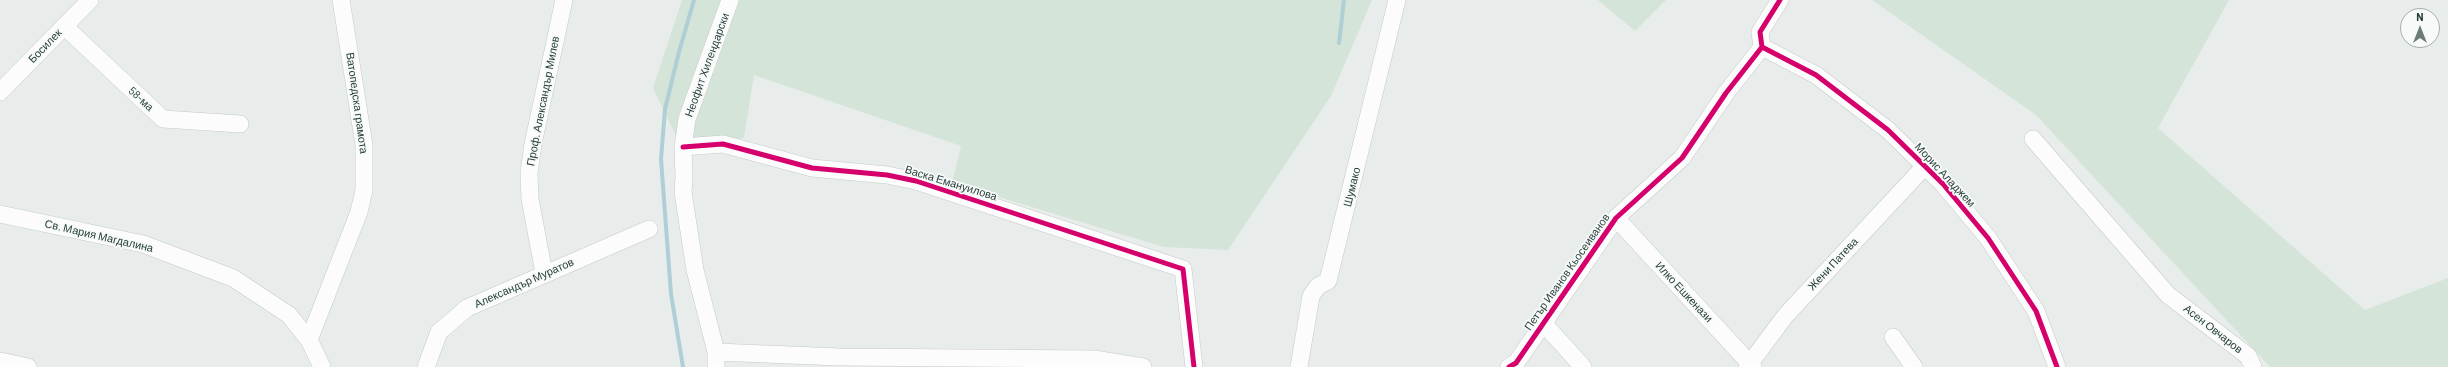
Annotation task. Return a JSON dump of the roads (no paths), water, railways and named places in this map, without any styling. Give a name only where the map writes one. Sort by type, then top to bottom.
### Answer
[{"type":"street","name":"Босилек","points":[[0,92],[90,0]]},
{"type":"street","name":"Ватопедска грамота","points":[[309,340],[359,212],[364,190],[364,145],[341,0]]},
{"type":"street","name":"Проф. Александър Милев","points":[[544,273],[530,200],[529,173],[533,144],[564,0]]},
{"type":"street","name":"Неофит Хилендарски","points":[[716,360],[695,270],[683,192],[683,147],[687,119],[730,0]]},
{"type":"street","name":"Шумако","points":[[1299,367],[1311,296],[1318,286],[1328,281],[1397,0]]},
{"type":"street","points":[[1762,47],[1760,32],[1780,0]]},
{"type":"street","name":"58-ма","points":[[64,26],[162,119],[240,124]]},
{"type":"street","name":"Морис Аладжем","points":[[1762,47],[1816,75],[1888,130],[1943,184],[1988,238],[2036,311],[2057,367]]},
{"type":"street","name":"Петър Иванов Кьосеиванов","points":[[1509,367],[1516,363],[1616,218],[1682,158],[1726,93],[1762,47]]},
{"type":"street","name":"Асен Овчаров","points":[[2033,139],[2168,294],[2248,356],[2253,367]]},
{"type":"street","name":"Васка Емануилова","points":[[683,147],[723,144],[812,168],[887,175],[916,181],[1183,269],[1194,367]]},
{"type":"street","name":"Жени Патева","points":[[1750,366],[1786,315],[1925,166]]},
{"type":"street","name":"Св. Мария Магдалина","points":[[0,214],[143,244],[232,278],[289,315],[309,340],[322,367]]},
{"type":"street","name":"Илко Ешкенази","points":[[1616,218],[1750,366]]},
{"type":"street","name":"Александър Муратов","points":[[426,367],[439,332],[467,308],[544,273],[648,229]]},
{"type":"street","points":[[1544,324],[1583,367]]},
{"type":"street","points":[[1893,338],[1914,367]]},
{"type":"street","points":[[716,360],[839,357],[1094,359],[1143,367]]},
{"type":"street","points":[[0,361],[28,367]]},
{"type":"waterway","points":[[683,367],[671,294],[661,159],[665,109],[694,0]]},
{"type":"waterway","points":[[1339,43],[1344,0]]}]
